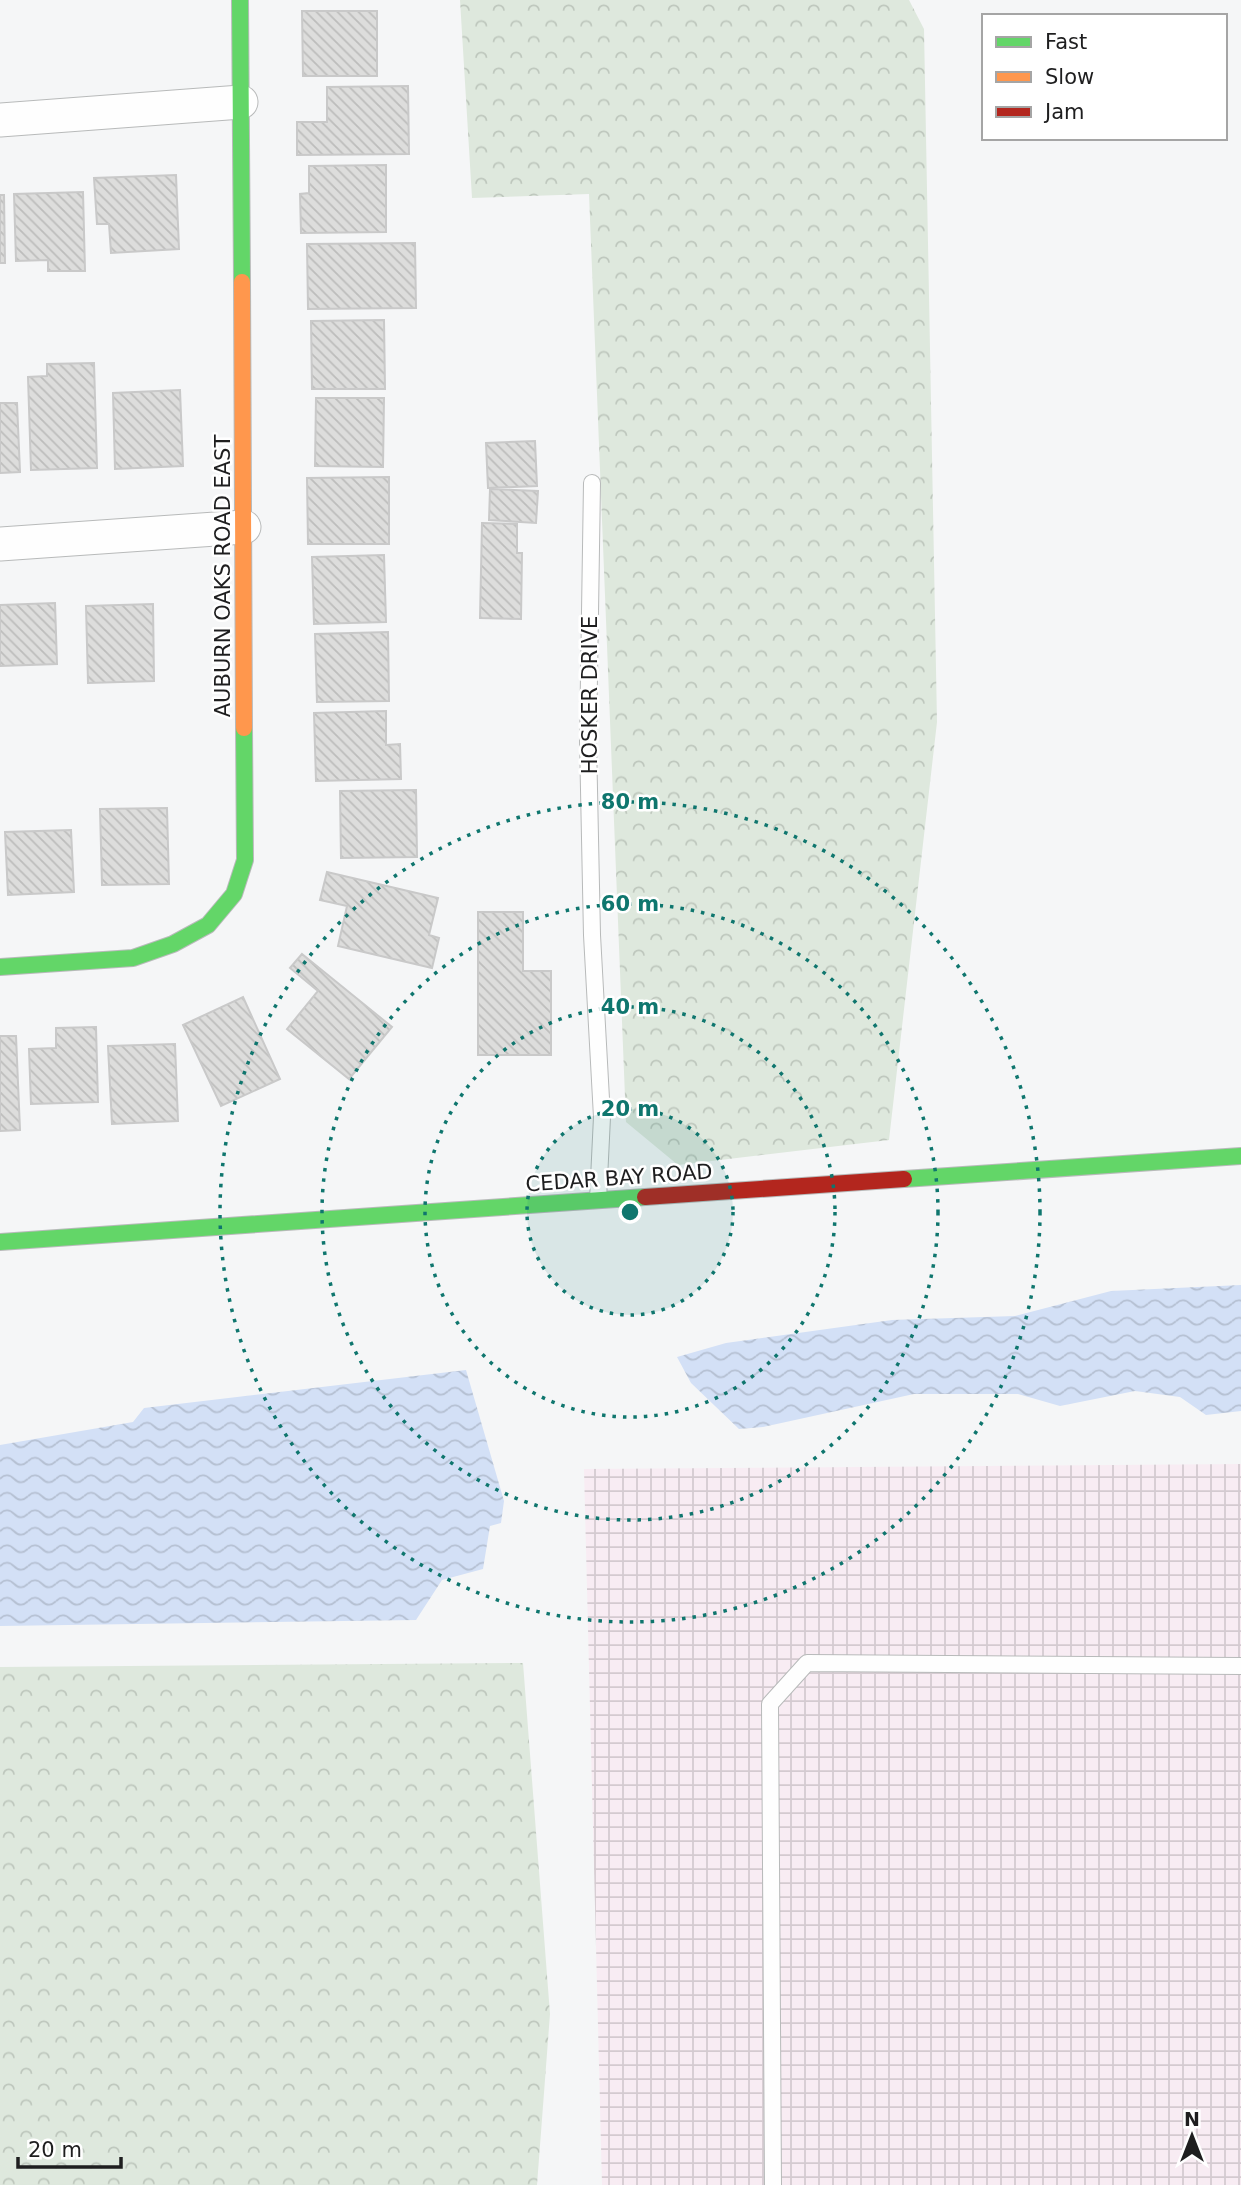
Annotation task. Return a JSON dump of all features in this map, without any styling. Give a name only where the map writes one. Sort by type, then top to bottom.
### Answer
[{"type":"street","name":"AUBURN OAKS ROAD EAST","points":[[0,967],[133,958],[173,944],[208,925],[234,894],[245,860],[240,0]]},
{"type":"street","points":[[0,120],[242,102]]},
{"type":"street","points":[[0,544],[244,527]]},
{"type":"street","name":"CEDAR BAY ROAD","points":[[0,1242],[1241,1156]]},
{"type":"lane","name":"HOSKER DRIVE","points":[[592,483],[588,741],[592,935],[602,1117],[598,1200]]},
{"type":"lane","points":[[774,2185],[769,1704],[807,1663],[1241,1666]]},
{"type":"shaded area","points":[[1241,1464],[1241,2185],[602,2185],[584,1469]]},
{"type":"green space","points":[[460,0],[909,0],[924,29],[937,722],[889,1140],[678,1165],[626,1122],[589,194],[472,198]]},
{"type":"green space","points":[[523,1663],[550,2014],[537,2185],[0,2185],[0,1667]]},
{"type":"water","points":[[1241,1285],[1241,1411],[1206,1415],[1180,1397],[1135,1391],[1060,1406],[1018,1394],[914,1394],[763,1427],[739,1429],[691,1383],[677,1357],[726,1343],[892,1320],[1015,1316],[1111,1291]]},
{"type":"water","points":[[466,1370],[504,1501],[501,1523],[490,1526],[483,1569],[442,1580],[416,1620],[0,1626],[0,1445],[133,1422],[144,1408]]},
{"type":"building","points":[[302,11],[377,11],[377,76],[303,76]]},
{"type":"building","points":[[408,86],[409,154],[297,155],[297,122],[327,122],[327,87]]},
{"type":"building","points":[[386,165],[386,232],[301,233],[300,194],[309,193],[309,166]]},
{"type":"building","points":[[176,175],[179,249],[111,253],[109,224],[97,224],[94,178]]},
{"type":"building","points":[[83,192],[85,271],[48,271],[48,260],[16,261],[14,194]]},
{"type":"building","points":[[0,195],[4,195],[5,263],[0,263]]},
{"type":"building","points":[[415,243],[416,308],[308,309],[307,244]]},
{"type":"building","points":[[384,320],[385,389],[312,389],[311,321]]},
{"type":"building","points":[[94,363],[97,468],[31,470],[28,377],[47,376],[47,364]]},
{"type":"building","points":[[180,390],[183,466],[115,469],[113,393]]},
{"type":"building","points":[[316,398],[384,398],[383,467],[315,466]]},
{"type":"building","points":[[0,403],[17,403],[20,472],[0,473]]},
{"type":"building","points":[[535,441],[537,486],[488,488],[486,443]]},
{"type":"building","points":[[389,477],[389,544],[308,544],[307,478]]},
{"type":"building","points":[[490,489],[538,491],[536,523],[489,520]]},
{"type":"building","points":[[482,523],[517,524],[517,553],[522,553],[521,619],[480,618]]},
{"type":"building","points":[[384,555],[386,622],[314,624],[312,557]]},
{"type":"building","points":[[55,603],[57,664],[0,666],[0,605]]},
{"type":"building","points":[[153,604],[154,681],[88,683],[86,606]]},
{"type":"building","points":[[388,632],[389,701],[317,702],[315,634]]},
{"type":"building","points":[[386,711],[386,745],[400,744],[401,779],[316,781],[314,713]]},
{"type":"building","points":[[416,790],[417,857],[341,858],[340,791]]},
{"type":"building","points":[[167,808],[169,884],[102,885],[100,809]]},
{"type":"building","points":[[71,830],[74,892],[8,895],[5,832]]},
{"type":"building","points":[[327,872],[438,898],[429,935],[439,938],[432,968],[338,946],[347,906],[320,900]]},
{"type":"building","points":[[478,912],[523,912],[523,971],[551,971],[551,1055],[478,1055]]},
{"type":"building","points":[[302,954],[392,1027],[349,1079],[287,1029],[318,991],[290,968]]},
{"type":"building","points":[[243,997],[280,1079],[221,1106],[183,1025]]},
{"type":"building","points":[[96,1027],[98,1102],[31,1104],[29,1049],[56,1048],[56,1028]]},
{"type":"building","points":[[0,1036],[16,1036],[20,1130],[0,1131]]},
{"type":"building","points":[[175,1044],[178,1121],[112,1124],[108,1046]]},
{"type":"traffic: fast","points":[[240,0],[242,282]]},
{"type":"traffic: fast","points":[[0,967],[133,958],[173,944],[208,925],[234,894],[245,860],[244,728]]},
{"type":"traffic: fast","points":[[904,1179],[1241,1156]]},
{"type":"traffic: fast","points":[[0,1242],[645,1197]]},
{"type":"traffic: slow","points":[[242,282],[244,728]]},
{"type":"traffic: jam","points":[[645,1197],[904,1179]]}]
